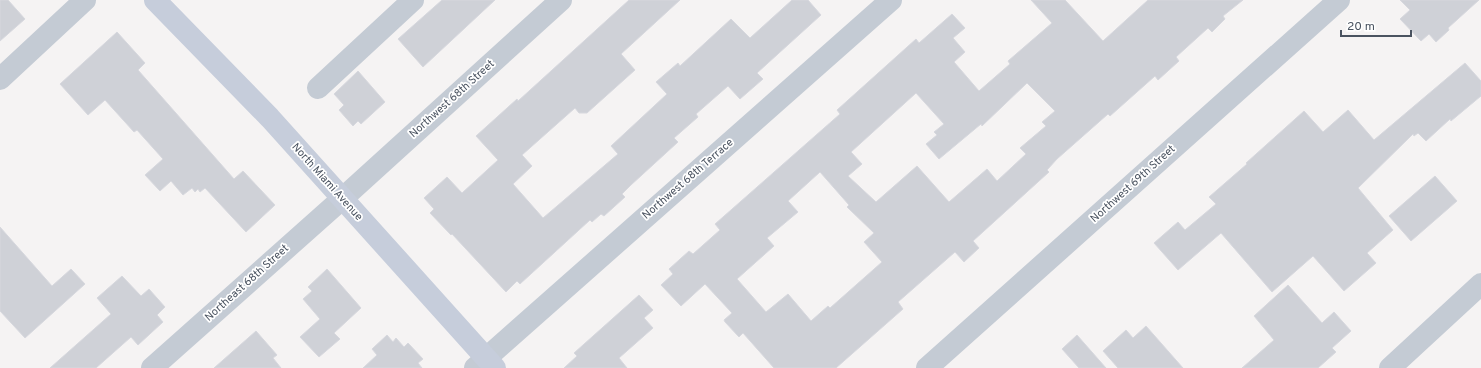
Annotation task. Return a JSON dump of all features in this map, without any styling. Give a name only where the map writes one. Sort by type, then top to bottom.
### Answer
[{"type":"main road","name":"North Miami Avenue","points":[[155,0],[260,107],[343,198],[485,365]]},
{"type":"street","points":[[0,79],[85,0]]},
{"type":"street","points":[[318,88],[413,0]]},
{"type":"street","name":"Northwest 68th Street","points":[[343,198],[561,0]]},
{"type":"street","name":"Northwest 68th Terrace","points":[[485,365],[891,0]]},
{"type":"street","name":"Northwest 69th Street","points":[[927,368],[1339,0]]},
{"type":"street","name":"Northeast 68th Street","points":[[152,368],[343,198]]},
{"type":"street","points":[[1390,368],[1481,284]]},
{"type":"building","points":[[0,0],[8,0],[25,19],[0,41]]},
{"type":"building","points":[[442,0],[495,0],[423,67],[398,39]]},
{"type":"building","points":[[629,0],[680,0],[621,54],[635,70],[587,113],[579,113],[575,108],[522,155],[532,166],[513,184],[543,218],[618,154],[611,146],[667,94],[656,82],[678,63],[680,66],[731,19],[750,38],[792,0],[808,0],[821,15],[757,73],[763,79],[740,99],[728,86],[696,114],[698,117],[674,138],[678,142],[622,194],[625,197],[604,216],[601,214],[592,222],[590,220],[520,284],[517,281],[506,292],[452,234],[451,235],[430,213],[434,209],[424,198],[447,177],[462,193],[498,160],[476,136],[517,99],[518,101]]},
{"type":"building","points":[[1031,0],[1065,0],[1103,41],[1148,0],[1243,0],[1223,16],[1225,19],[1212,32],[1208,28],[1176,57],[1179,61],[1158,80],[1155,76],[1110,116],[1108,114],[1057,159],[1047,170],[1049,172],[973,241],[979,248],[964,262],[955,252],[898,302],[903,309],[836,368],[774,368],[743,333],[739,337],[725,322],[724,320],[732,313],[705,284],[681,306],[661,285],[673,274],[669,269],[689,251],[693,254],[720,230],[715,224],[840,114],[837,110],[916,39],[919,43],[952,14],[965,28],[953,38],[965,52],[954,62],[979,91],[1010,64],[1008,61],[1052,23]],"holes":[[[1027,83],[1055,111],[1042,122],[1046,126],[1020,148],[1026,154],[997,181],[987,169],[949,202],[917,166],[876,202],[848,176],[862,164],[851,152],[916,93],[944,124],[934,132],[937,135],[926,144],[939,159],[981,124],[982,126]],[[820,172],[849,205],[847,207],[874,233],[864,242],[882,262],[830,308],[828,306],[811,321],[788,294],[766,312],[737,279],[774,246],[767,238],[798,212],[788,201]]]},
{"type":"building","points":[[1400,0],[1479,0],[1448,28],[1449,30],[1436,42],[1429,34],[1421,41],[1400,19],[1410,10]]},
{"type":"building","points":[[117,32],[145,63],[138,70],[234,179],[243,171],[275,205],[246,232],[205,188],[200,192],[198,189],[195,192],[192,188],[183,195],[171,181],[160,191],[145,175],[163,159],[137,130],[134,132],[105,100],[88,115],[60,84]]},
{"type":"building","points":[[1465,63],[1481,81],[1481,96],[1451,121],[1450,119],[1426,141],[1418,133],[1414,136],[1413,134],[1358,188],[1393,230],[1367,253],[1376,263],[1344,291],[1313,256],[1272,292],[1221,233],[1178,270],[1154,243],[1178,222],[1185,230],[1216,204],[1209,197],[1304,111],[1323,132],[1348,110],[1374,140]]},
{"type":"building","points":[[358,71],[385,102],[361,124],[358,121],[353,126],[339,110],[344,105],[334,94]]},
{"type":"building","points":[[1435,176],[1457,201],[1411,241],[1389,216]]},
{"type":"building","points":[[0,227],[52,286],[71,269],[85,284],[25,338],[0,311]]},
{"type":"building","points":[[327,269],[361,308],[334,333],[340,339],[319,357],[300,337],[320,319],[303,299],[312,291],[308,287]]},
{"type":"building","points":[[122,276],[141,296],[149,289],[165,307],[157,315],[163,322],[138,345],[131,337],[96,368],[50,368],[111,314],[97,298]]},
{"type":"building","points":[[1288,285],[1322,323],[1334,312],[1351,331],[1332,348],[1336,352],[1318,368],[1242,368],[1274,340],[1254,316]]},
{"type":"building","points":[[639,295],[653,310],[644,318],[653,328],[619,358],[627,368],[564,368],[577,356],[574,353]]},
{"type":"building","points":[[1146,326],[1183,368],[1118,368],[1103,351],[1126,330],[1133,338]]},
{"type":"building","points":[[256,331],[277,355],[273,358],[281,368],[214,368]]},
{"type":"building","points":[[387,335],[393,342],[396,338],[404,347],[408,343],[423,359],[418,363],[422,368],[363,368],[377,355],[372,349]]},
{"type":"building","points":[[1077,335],[1106,368],[1079,368],[1062,349]]}]
